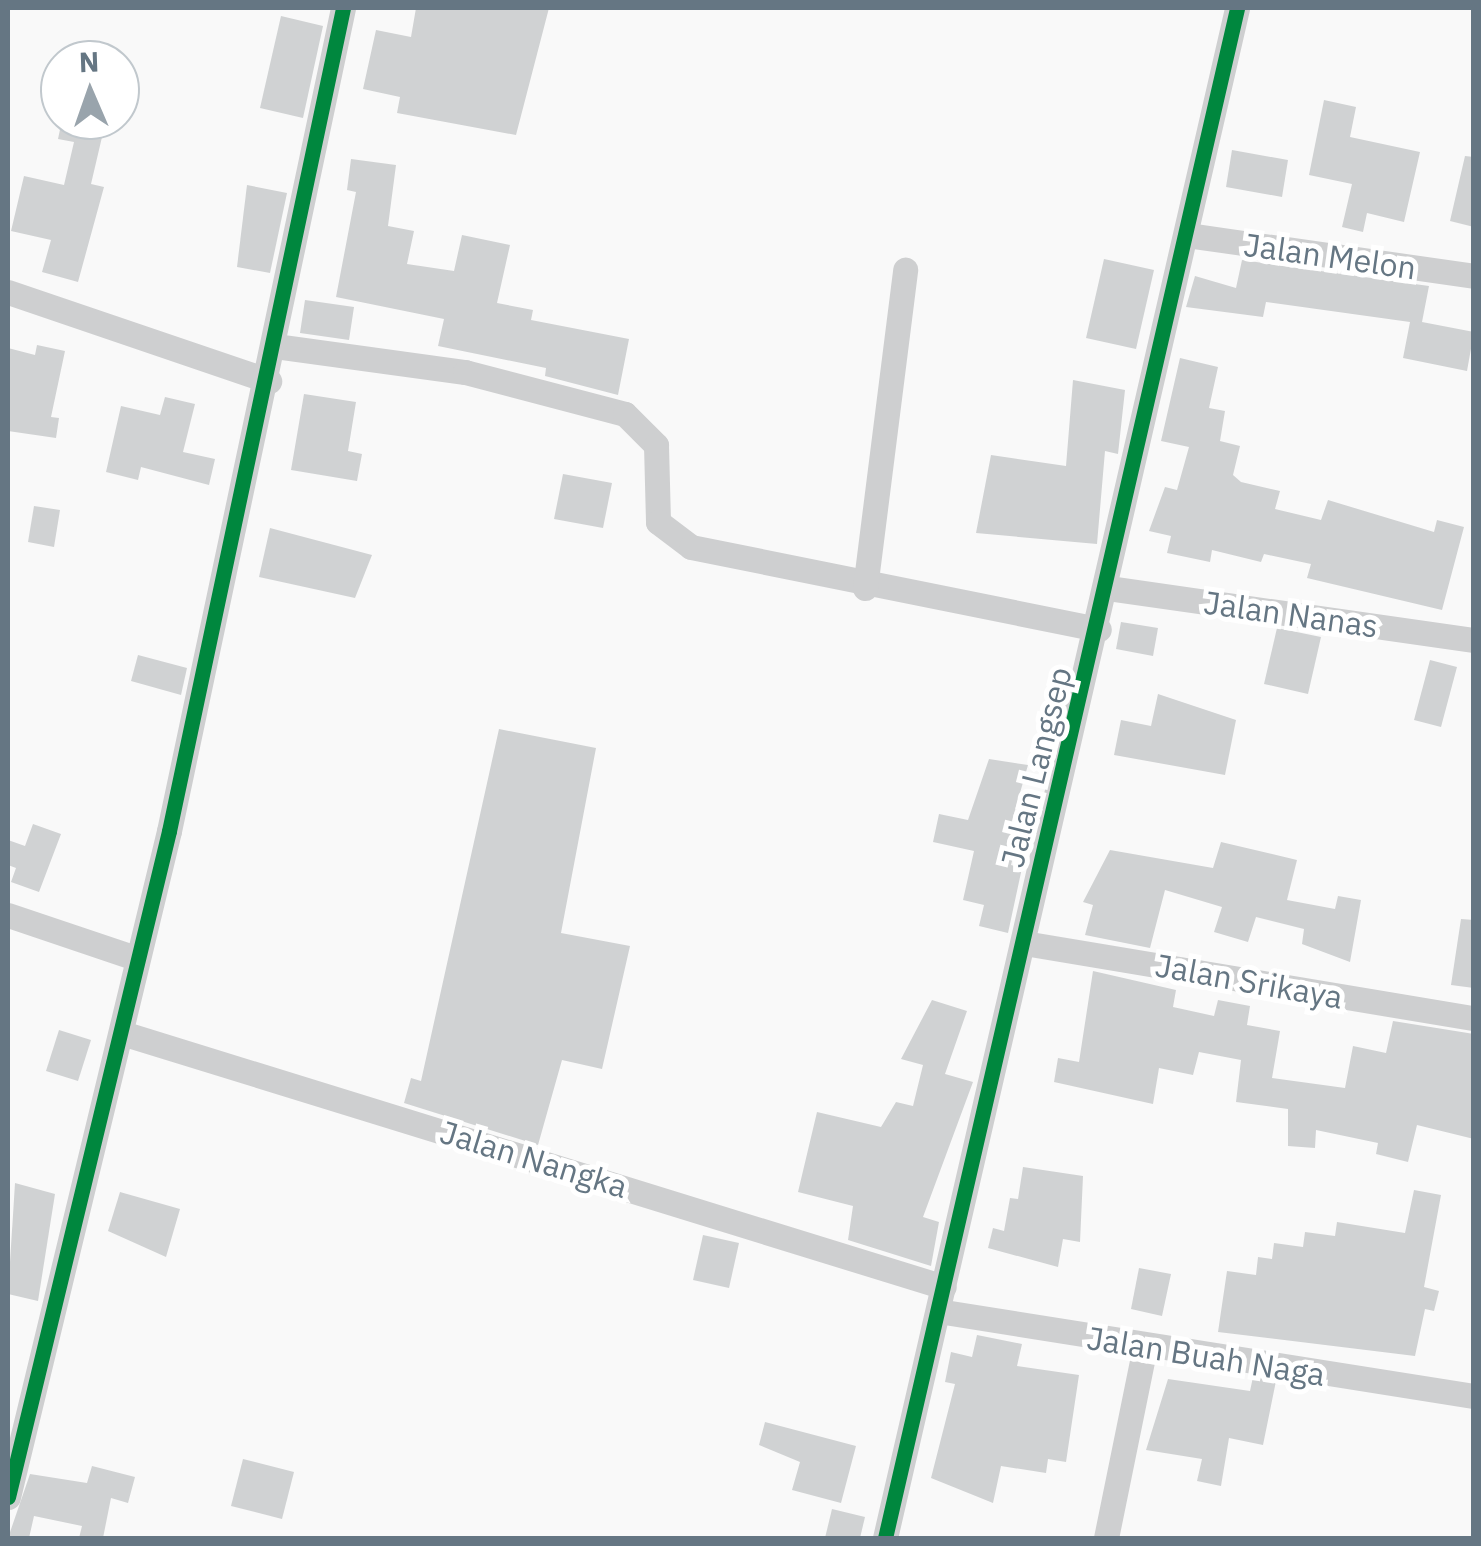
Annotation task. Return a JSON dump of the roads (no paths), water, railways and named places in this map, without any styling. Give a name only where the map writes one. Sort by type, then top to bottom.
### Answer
[{"type":"street","points":[[8,1497],[122,1033],[268,381],[343,8]]},
{"type":"street","name":"Jalan Langsep","points":[[884,1538],[1099,629],[1238,8]]},
{"type":"street","name":"Jalan Melon","points":[[1186,235],[1474,276]]},
{"type":"street","points":[[865,588],[905,270]]},
{"type":"street","points":[[8,292],[268,381]]},
{"type":"street","points":[[275,346],[465,372],[625,414],[656,445],[654,507],[668,534],[865,588],[1099,629]]},
{"type":"street","name":"Jalan Nanas","points":[[1108,588],[1474,640]]},
{"type":"street","points":[[8,915],[136,958]]},
{"type":"street","name":"Jalan Srikaya","points":[[1024,943],[1474,1018]]},
{"type":"street","name":"Jalan Nangka","points":[[122,1033],[941,1299]]},
{"type":"street","name":"Jalan Buah Naga","points":[[941,1299],[1145,1348],[1474,1396]]},
{"type":"street","points":[[1106,1538],[1145,1348]]}]
